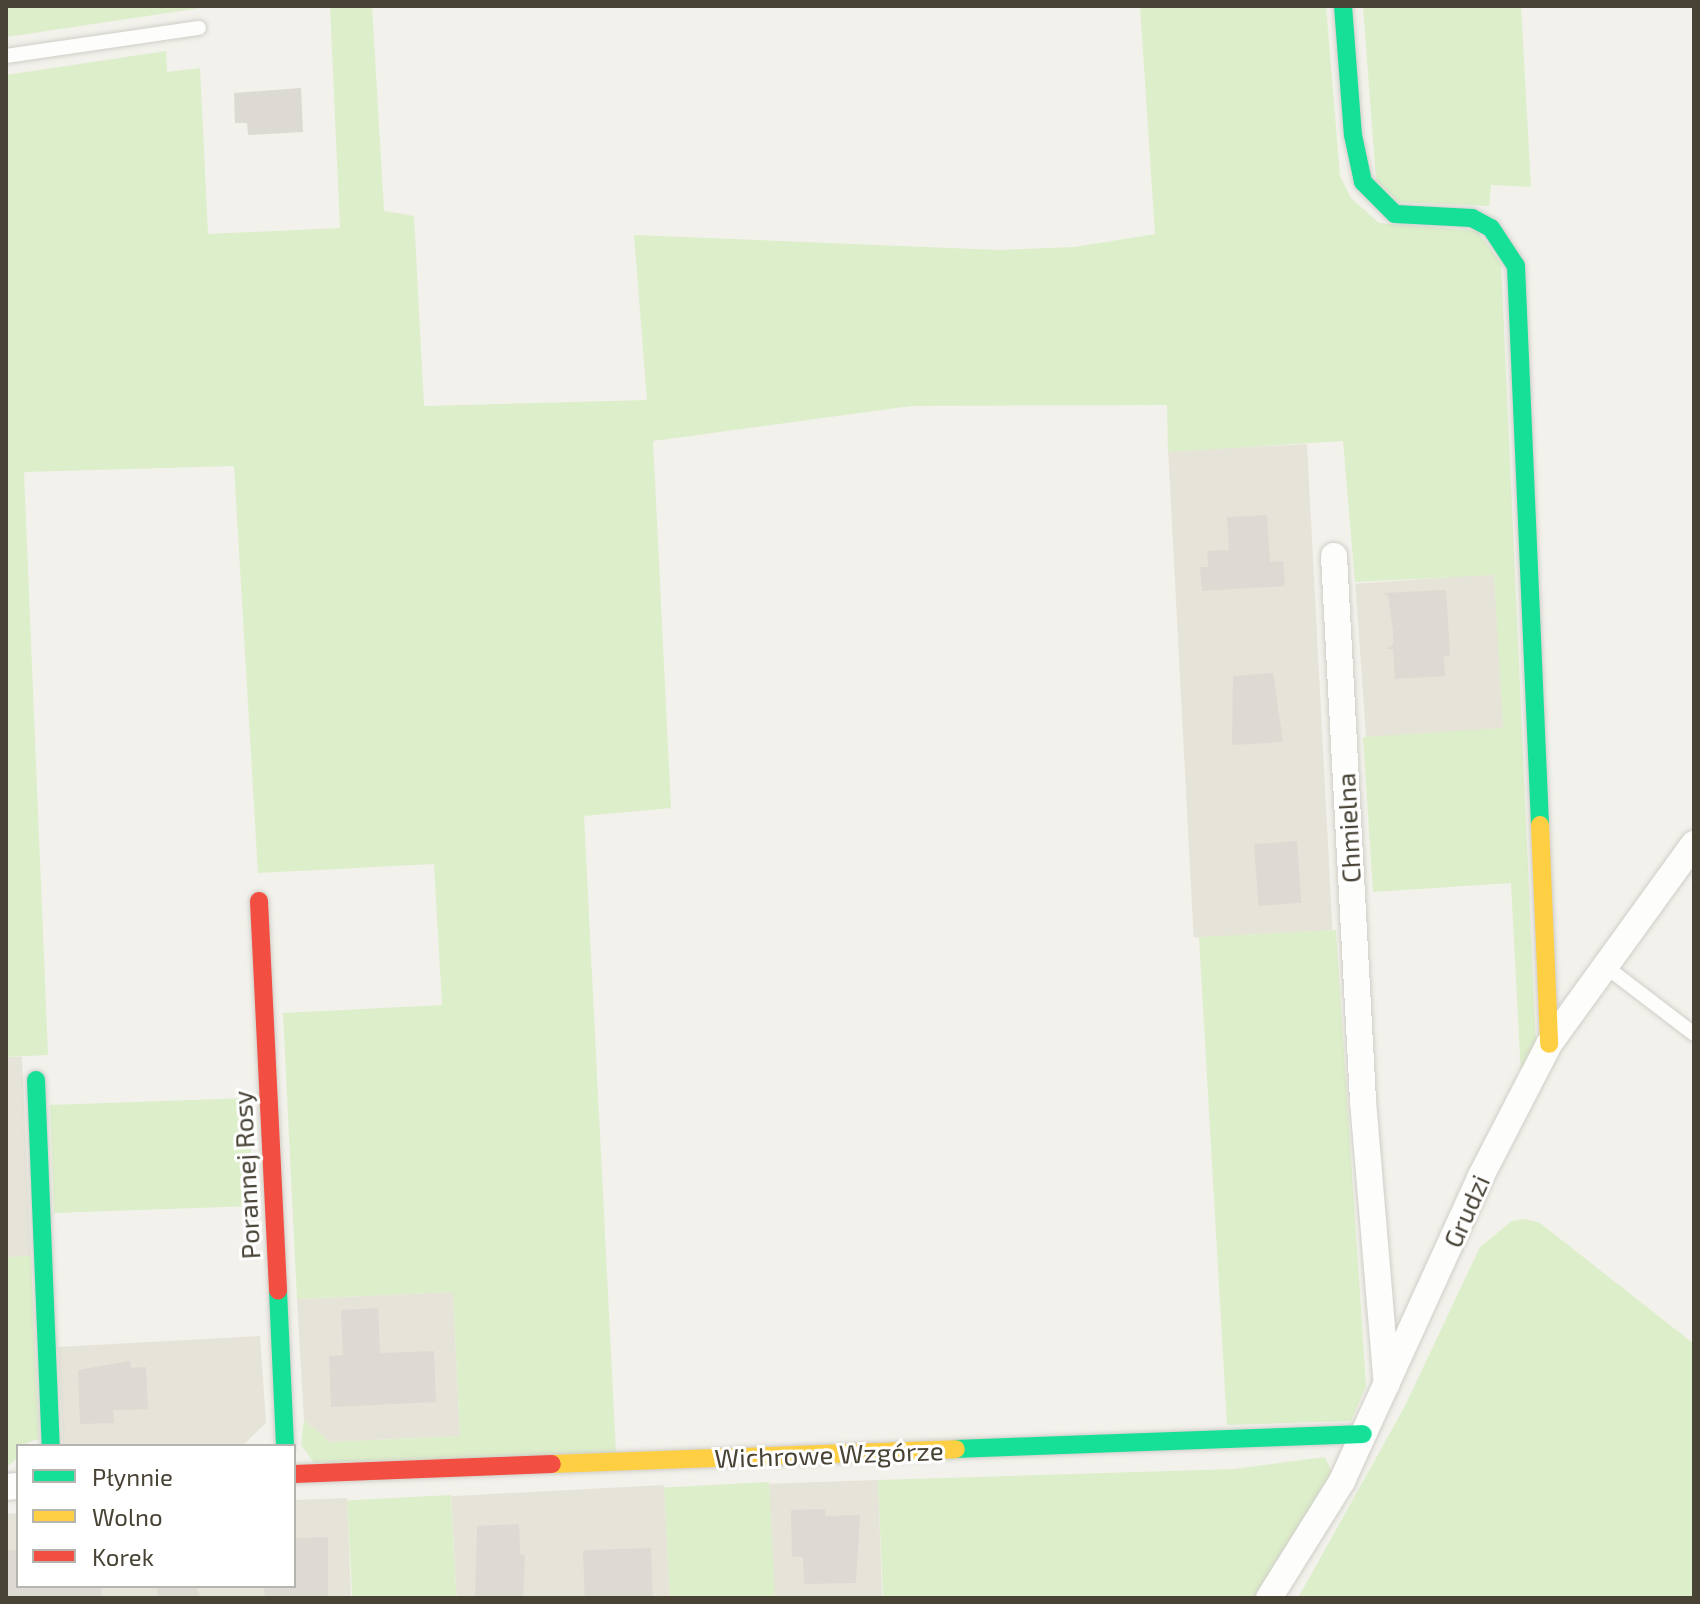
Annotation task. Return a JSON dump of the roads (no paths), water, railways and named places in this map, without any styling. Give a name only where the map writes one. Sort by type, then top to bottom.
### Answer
[{"type":"street","points":[[1343,6],[1353,135],[1363,182],[1395,214],[1472,218],[1491,228],[1516,266],[1549,1044]]},
{"type":"street","name":"Chmielna","points":[[1334,556],[1363,1101],[1387,1384]]},
{"type":"street","name":"Grudzi","points":[[1269,1598],[1342,1481],[1494,1150],[1549,1044],[1694,844]]},
{"type":"street","name":"Porannej Rosy","points":[[259,901],[285,1444]]},
{"type":"street","points":[[36,1080],[51,1444]]},
{"type":"street","name":"Wichrowe Wzgórze","points":[[296,1474],[1363,1434]]},
{"type":"lane","points":[[6,56],[199,28]]},
{"type":"lane","points":[[1605,966],[1694,1034]]}]
